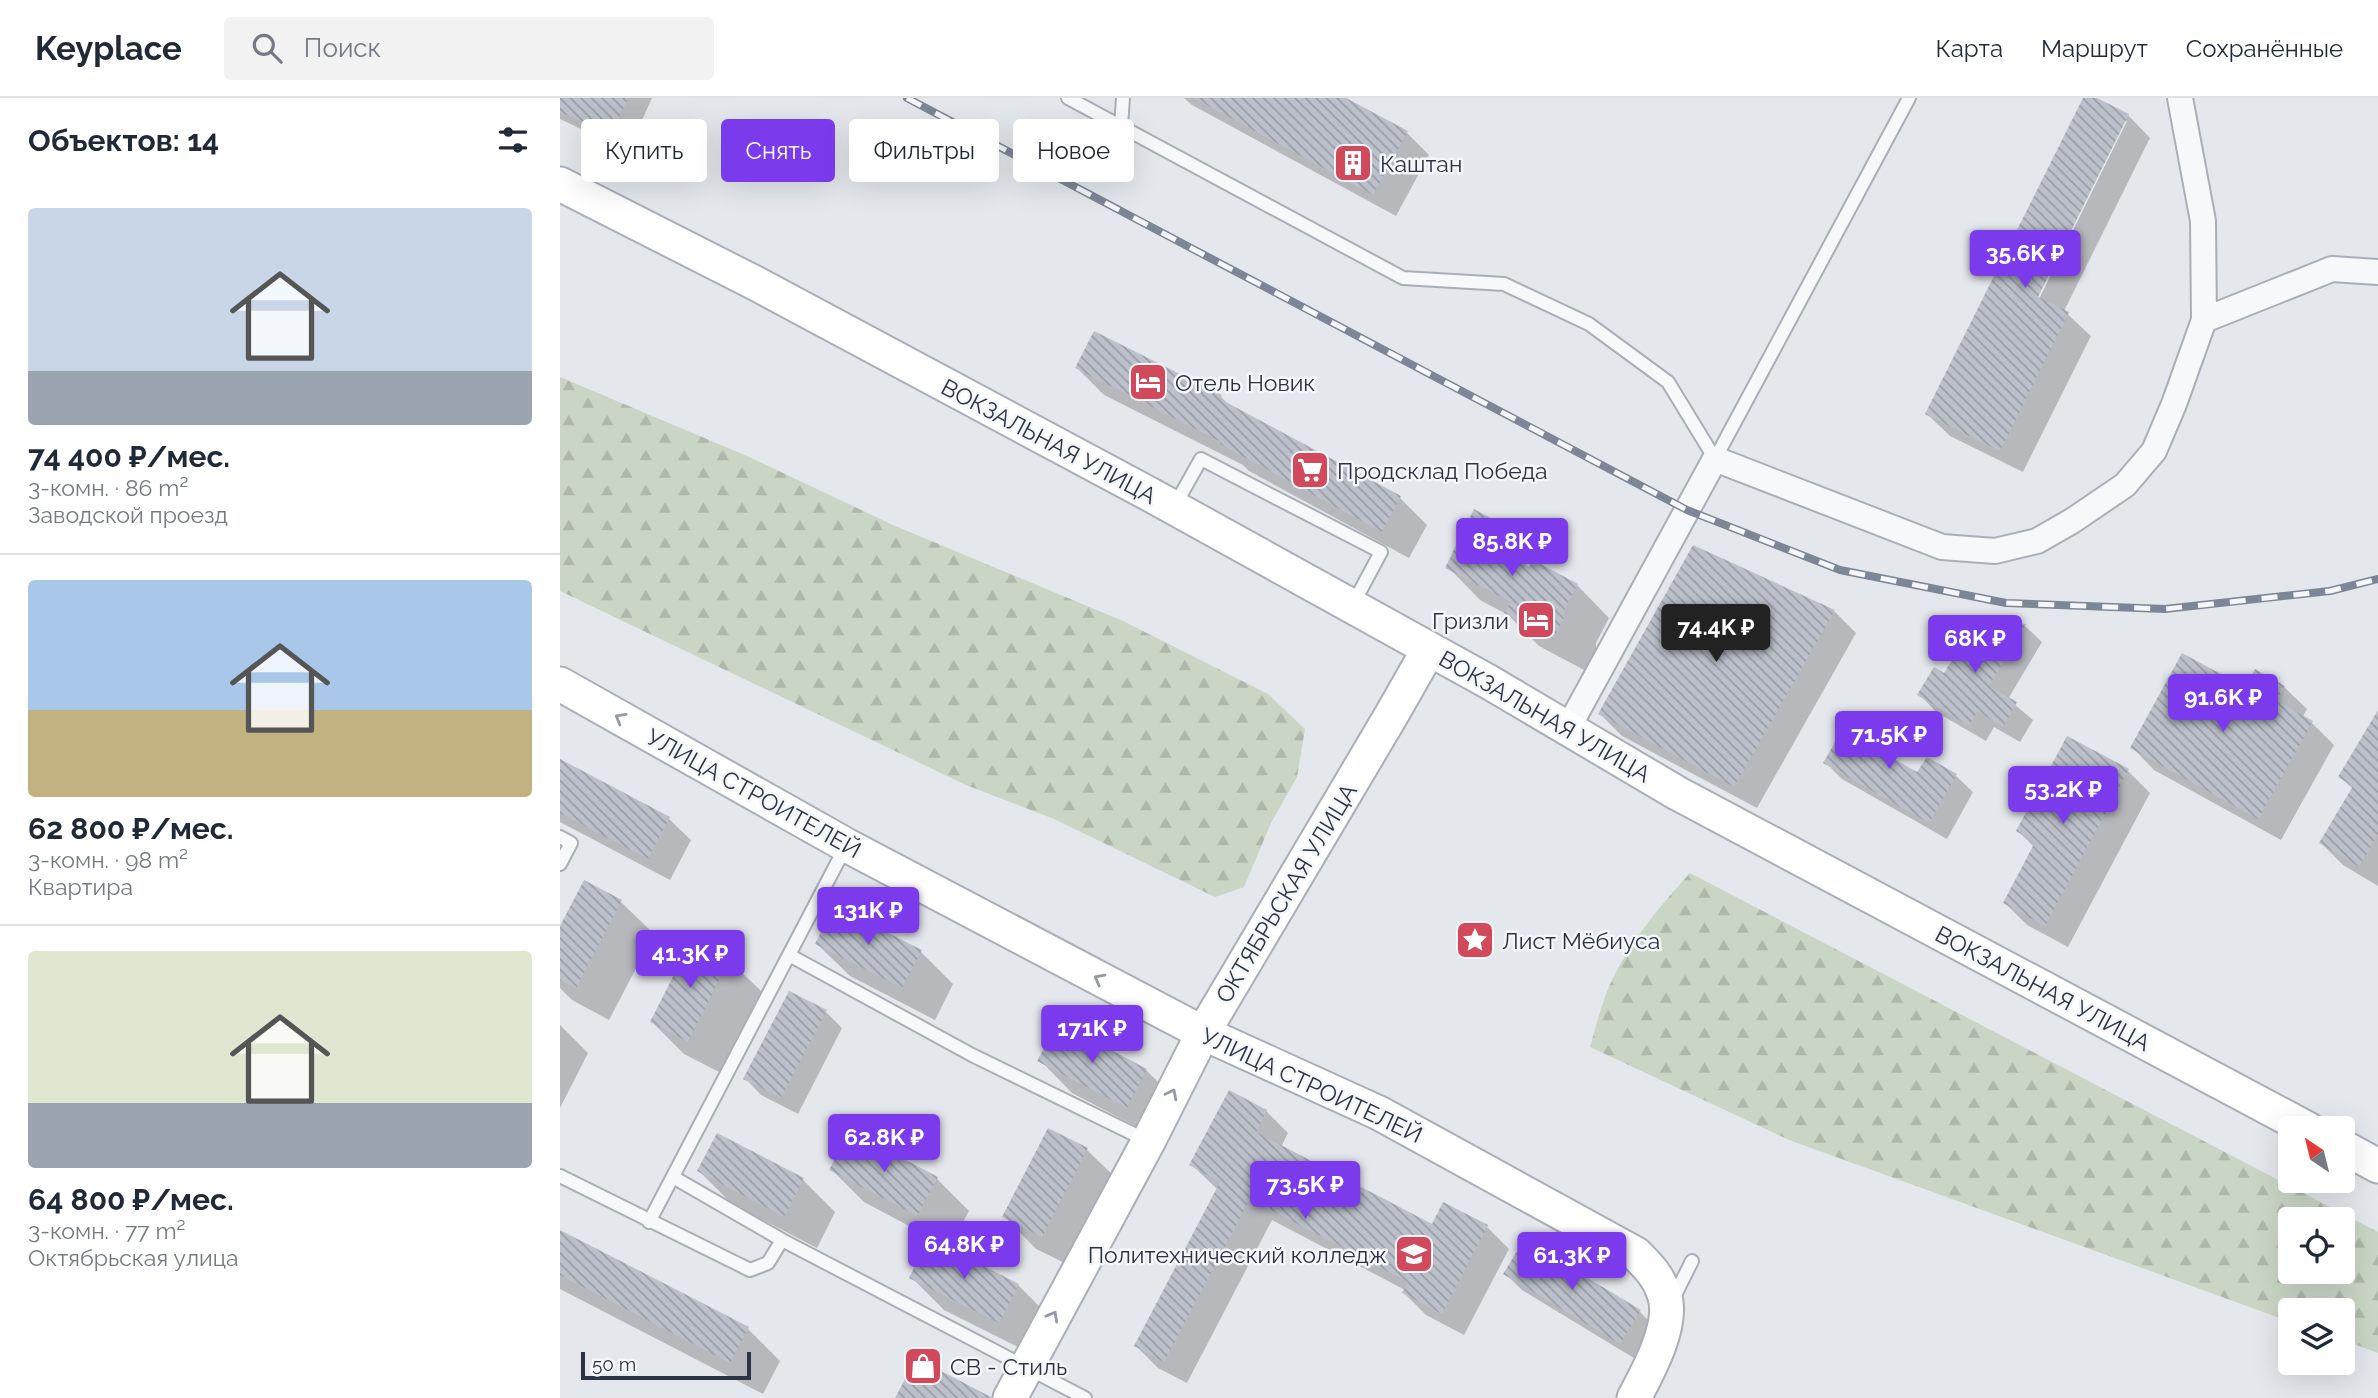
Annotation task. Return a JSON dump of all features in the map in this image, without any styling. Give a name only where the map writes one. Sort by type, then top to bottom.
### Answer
[{"type":"street","points":[[1567,730],[1715,459],[1942,547],[1995,551],[2037,541],[2125,485],[2154,451],[2204,320],[2203,221],[2179,98]]},
{"type":"street","name":"ВОКЗАЛЬНАЯ УЛИЦА","points":[[560,184],[757,284],[1174,507],[1429,649],[1678,793],[2284,1116]]},
{"type":"street","points":[[2204,320],[2332,269],[2378,272]]},
{"type":"street","name":"ОКТЯБРЬСКАЯ УЛИЦА","points":[[1010,1398],[1148,1142],[1203,1033],[1429,649]]},
{"type":"street","name":"УЛИЦА СТРОИТЕЛЕЙ","points":[[560,684],[846,845],[1203,1033],[1379,1113],[1636,1254],[1660,1282],[1666,1296],[1667,1311]]},
{"type":"street","points":[[2356,1154],[2378,1166]]},
{"type":"street","points":[[1634,1398],[1660,1340],[1667,1311]]},
{"type":"lane","points":[[1068,98],[1108,119]]},
{"type":"lane","points":[[1122,119],[1123,98]]},
{"type":"lane","points":[[1715,459],[1909,98]]},
{"type":"lane","points":[[1134,133],[1403,278],[1504,284],[1589,324],[1668,382],[1715,459]]},
{"type":"lane","points":[[1174,507],[1201,459],[1381,552],[1352,606]]},
{"type":"lane","points":[[560,837],[572,843],[560,864]]},
{"type":"lane","points":[[649,1222],[846,845]]},
{"type":"lane","points":[[789,955],[972,1055],[1148,1142]]},
{"type":"lane","points":[[560,1176],[750,1270],[768,1263],[782,1240]]},
{"type":"lane","points":[[673,1177],[782,1240],[1085,1398]]},
{"type":"lane","points":[[1636,1254],[1683,1281]]},
{"type":"lane","points":[[1667,1311],[1692,1261]]},
{"type":"green space","points":[[560,377],[747,456],[893,525],[1123,621],[1268,694],[1305,729],[1297,777],[1271,823],[1244,887],[1215,897],[1054,819],[966,785],[560,591]]},
{"type":"green space","points":[[1690,873],[2278,1180],[2278,1194],[2305,1194],[2330,1207],[2278,1207],[2278,1284],[2355,1284],[2355,1220],[2378,1232],[2378,1353],[2355,1344],[2355,1298],[2278,1298],[2278,1317],[1789,1140],[1590,1047],[1614,977],[1654,915]]},
{"type":"building","points":[[560,98],[628,98],[618,119],[581,119],[581,121],[560,112]]},
{"type":"building","name":"Каштан","points":[[1194,98],[1346,98],[1408,131],[1373,195]]},
{"type":"building","points":[[2083,98],[2097,98],[2129,114],[2038,297],[2069,312],[2000,451],[1925,414]]},
{"type":"building","points":[[1094,331],[1222,395],[1220,399],[1401,496],[1382,532],[1220,444],[1221,442],[1075,368]]},
{"type":"building","points":[[1474,509],[1498,522],[1487,544],[1529,567],[1533,560],[1578,584],[1553,639],[1504,613],[1511,602],[1445,568]]},
{"type":"building","points":[[1693,545],[1835,610],[1734,787],[1598,714]]},
{"type":"building","points":[[1977,619],[2026,624],[1989,686],[2017,702],[2003,727],[1977,711],[1969,726],[1917,695],[1934,667],[1944,673]]},
{"type":"building","points":[[2182,653],[2245,687],[2255,669],[2285,686],[2277,701],[2313,721],[2258,819],[2130,748]]},
{"type":"building","points":[[2378,710],[2378,834],[2359,867],[2319,843],[2353,786],[2338,777]]},
{"type":"building","points":[[1851,715],[1883,733],[1875,748],[1917,772],[1927,757],[1957,774],[1929,823],[1823,763]]},
{"type":"building","points":[[2067,736],[2129,769],[2045,926],[2003,903],[2035,842],[2016,831]]},
{"type":"building","points":[[560,759],[670,817],[648,859],[560,813]]},
{"type":"building","points":[[584,880],[622,900],[576,988],[560,980],[560,926]]},
{"type":"building","points":[[834,906],[922,950],[902,988],[815,944]]},
{"type":"building","points":[[692,939],[730,958],[688,1042],[650,1022]]},
{"type":"building","points":[[789,991],[827,1010],[781,1098],[743,1079]]},
{"type":"building","points":[[1058,1022],[1147,1069],[1127,1108],[1037,1061]]},
{"type":"building","name":"Политехнический колледж","points":[[1229,1090],[1267,1110],[1256,1132],[1432,1224],[1443,1202],[1488,1225],[1442,1314],[1402,1293],[1408,1282],[1250,1199],[1164,1362],[1134,1346],[1220,1182],[1189,1165]]},
{"type":"building","points":[[1048,1128],[1088,1148],[1042,1237],[1002,1217]]},
{"type":"building","points":[[850,1131],[938,1177],[917,1216],[829,1170]]},
{"type":"building","points":[[717,1133],[804,1178],[784,1217],[697,1171]]},
{"type":"building","points":[[560,1230],[749,1327],[730,1363],[560,1275]]},
{"type":"building","points":[[929,1238],[1019,1284],[999,1323],[909,1278]]},
{"type":"building","points":[[1524,1240],[1641,1310],[1620,1344],[1503,1274]]},
{"type":"building","points":[[916,1358],[991,1397],[991,1398],[895,1398]]},
{"type":"railway","points":[[907,98],[1687,510],[1840,570],[2006,603],[2165,609],[2330,591],[2378,579]]},
{"type":"place","name":"Каштан","points":[[1353,163]]},
{"type":"place","name":"Отель Новик","points":[[1148,382]]},
{"type":"place","name":"Продсклад Победа","points":[[1310,470]]},
{"type":"place","name":"Гризли","points":[[1536,620]]},
{"type":"place","name":"Лист Мёбиуса","points":[[1475,940]]},
{"type":"place","name":"Политехнический колледж","points":[[1414,1254]]},
{"type":"place","name":"СВ - Стиль","points":[[923,1366]]}]
